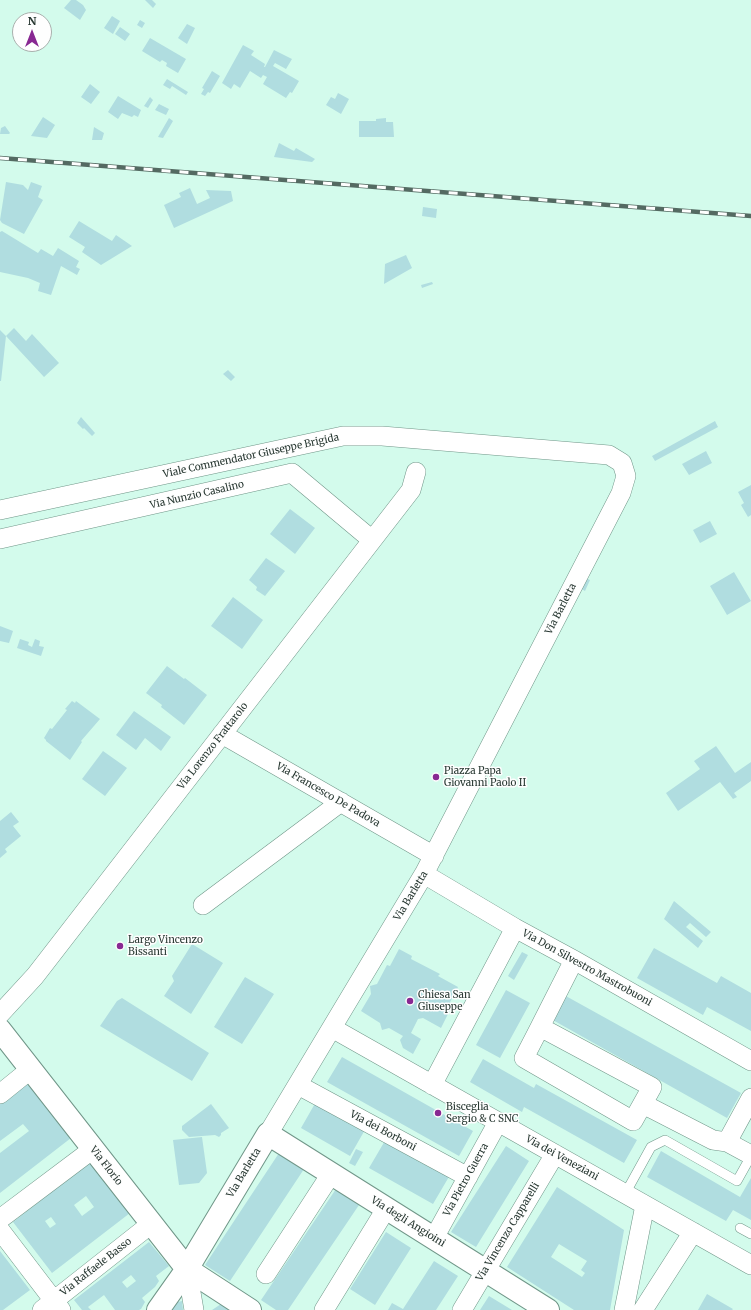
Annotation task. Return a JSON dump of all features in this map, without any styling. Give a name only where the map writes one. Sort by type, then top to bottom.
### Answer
[{"type":"street","name":"Viale Commendator Giuseppe Brigida","points":[[0,510],[342,436],[382,436],[609,454],[622,463]]},
{"type":"street","name":"Via Barletta","points":[[158,1310],[186,1269],[298,1085],[434,856],[621,493],[626,476],[622,463]]},
{"type":"street","name":"Via Lorenzo Frattarolo","points":[[0,1014],[35,976],[411,490],[416,472]]},
{"type":"street","name":"Via Nunzio Casalino","points":[[0,539],[292,473],[372,540]]},
{"type":"street","name":"Via Francesco De Padova","points":[[222,734],[434,856]]},
{"type":"street","points":[[203,905],[341,802]]},
{"type":"street","name":"Via Don Silvestro Mastrobuoni","points":[[424,874],[515,928],[751,1061]]},
{"type":"street","points":[[432,1085],[515,928]]},
{"type":"street","points":[[540,1027],[652,1087],[633,1121],[524,1058],[574,960]]},
{"type":"street","name":"Via dei Veneziani","points":[[332,1028],[751,1265]]},
{"type":"street","name":"Via Florio","points":[[0,1030],[186,1269],[194,1310]]},
{"type":"street","points":[[0,1094],[30,1069]]},
{"type":"street","name":"Via dei Borboni","points":[[298,1085],[468,1177]]},
{"type":"street","points":[[728,1142],[751,1098]]},
{"type":"street","points":[[643,1104],[713,1140],[728,1142],[751,1155]]},
{"type":"street","name":"Via Pietro Guerra","points":[[434,1238],[498,1122]]},
{"type":"street","name":"Via degli Angioini","points":[[268,1134],[486,1271],[542,1308]]},
{"type":"street","points":[[0,1219],[93,1149]]},
{"type":"street","name":"Via Vincenzo Capparelli","points":[[462,1310],[555,1154]]},
{"type":"street","points":[[266,1274],[330,1174]]},
{"type":"street","points":[[624,1310],[645,1205]]},
{"type":"street","points":[[324,1310],[386,1209]]},
{"type":"street","name":"Via Raffaele Basso","points":[[52,1307],[151,1224]]},
{"type":"street","points":[[0,1230],[52,1307]]},
{"type":"street","points":[[643,1310],[693,1232]]},
{"type":"street","points":[[186,1269],[250,1310]]},
{"type":"lane","points":[[625,1194],[651,1147],[664,1140],[737,1181],[751,1155]]},
{"type":"lane","points":[[740,1228],[751,1234]]},
{"type":"building","points":[[71,0],[76,0],[83,5],[86,10],[80,20],[64,8]]},
{"type":"building","points":[[145,0],[152,0],[156,4],[153,8]]},
{"type":"building","points":[[112,16],[120,21],[113,34],[104,28]]},
{"type":"building","points":[[140,20],[145,23],[142,28],[137,25]]},
{"type":"building","points":[[187,24],[195,28],[187,44],[178,38]]},
{"type":"building","points":[[120,27],[130,34],[125,41],[115,34]]},
{"type":"building","points":[[150,38],[186,59],[178,73],[166,66],[167,63],[162,60],[160,62],[142,51]]},
{"type":"building","points":[[243,45],[254,51],[251,55],[265,64],[264,67],[274,50],[292,59],[286,69],[275,63],[273,66],[299,81],[292,93],[290,92],[286,98],[263,84],[267,77],[263,75],[261,78],[250,71],[240,88],[234,84],[231,89],[222,83]]},
{"type":"building","points":[[212,71],[220,76],[210,93],[208,92],[205,96],[201,94],[204,89],[202,88]]},
{"type":"building","points":[[167,79],[188,92],[186,95],[172,86],[170,89],[163,85]]},
{"type":"building","points":[[90,84],[100,92],[91,104],[81,97]]},
{"type":"building","points":[[338,93],[349,99],[341,114],[326,105],[331,97],[335,99]]},
{"type":"building","points":[[118,96],[141,110],[138,117],[134,115],[132,117],[122,113],[118,119],[108,112]]},
{"type":"building","points":[[150,97],[153,100],[148,108],[144,106]]},
{"type":"building","points":[[159,104],[169,109],[166,115],[155,110]]},
{"type":"building","points":[[43,117],[55,125],[47,138],[31,136]]},
{"type":"building","points":[[169,118],[173,121],[163,138],[158,137]]},
{"type":"building","points":[[386,118],[386,122],[393,122],[394,137],[359,137],[359,121],[376,121],[376,119]]},
{"type":"building","points":[[5,126],[10,133],[0,134],[1,128]]},
{"type":"building","points":[[94,127],[104,133],[102,140],[92,140]]},
{"type":"building","points":[[279,143],[294,151],[296,148],[315,159],[312,162],[274,157]]},
{"type":"building","points":[[6,182],[23,185],[28,190],[31,182],[42,186],[38,197],[43,200],[24,234],[2,223],[0,220]]},
{"type":"building","points":[[190,188],[197,204],[210,198],[206,190],[231,191],[233,201],[174,228],[164,205],[181,197],[179,193]]},
{"type":"building","points":[[423,207],[437,209],[436,218],[422,216]]},
{"type":"building","points":[[79,221],[112,241],[116,235],[132,246],[101,265],[82,252],[85,247],[69,237]]},
{"type":"building","points":[[2,231],[38,253],[41,249],[53,256],[58,248],[79,261],[76,267],[80,269],[77,275],[61,266],[51,295],[38,291],[40,283],[28,278],[0,272],[0,232]]},
{"type":"building","points":[[406,255],[412,268],[384,284],[385,264]]},
{"type":"building","points":[[432,282],[433,284],[422,288],[421,285]]},
{"type":"building","points":[[14,328],[26,341],[32,334],[59,363],[44,377],[6,336]]},
{"type":"building","points":[[0,330],[6,336],[1,381],[0,381]]},
{"type":"building","points":[[228,370],[235,377],[231,381],[223,374]]},
{"type":"building","points":[[81,417],[95,433],[92,436],[77,423]]},
{"type":"building","points":[[715,421],[718,427],[655,461],[652,456]]},
{"type":"building","points":[[706,451],[712,463],[689,475],[682,464]]},
{"type":"building","points":[[751,485],[751,515],[748,517],[741,505],[744,503],[738,492]]},
{"type":"building","points":[[290,509],[315,528],[295,554],[270,534]]},
{"type":"building","points":[[710,521],[717,534],[700,543],[693,530]]},
{"type":"building","points":[[266,558],[285,571],[265,596],[256,590],[257,587],[249,580]]},
{"type":"building","points":[[734,572],[751,601],[727,615],[710,586]]},
{"type":"building","points":[[585,578],[590,580],[585,591],[580,588]]},
{"type":"building","points":[[233,597],[263,620],[242,649],[211,626]]},
{"type":"building","points":[[0,626],[13,631],[9,643],[0,641]]},
{"type":"building","points":[[20,639],[29,642],[28,645],[32,647],[35,639],[40,641],[39,646],[44,647],[41,656],[17,648]]},
{"type":"building","points":[[167,666],[207,695],[184,725],[146,693]]},
{"type":"building","points":[[72,701],[75,703],[76,701],[100,719],[81,741],[82,742],[70,760],[44,738],[50,728],[52,729],[67,710],[65,709]]},
{"type":"building","points":[[134,711],[171,737],[161,751],[145,738],[136,750],[116,735]]},
{"type":"building","points":[[716,746],[735,773],[751,762],[751,781],[734,793],[737,797],[733,799],[720,782],[678,811],[666,793],[700,769],[694,761]]},
{"type":"building","points":[[103,751],[127,768],[105,796],[82,779]]},
{"type":"building","points":[[11,812],[19,822],[13,826],[21,836],[5,849],[7,852],[0,858],[0,821]]},
{"type":"building","points":[[674,901],[711,932],[706,937],[690,923],[686,927],[703,941],[698,948],[664,919]]},
{"type":"building","points":[[192,944],[223,963],[191,1014],[164,996],[174,981],[172,976]]},
{"type":"building","points":[[654,948],[717,983],[721,976],[751,993],[751,1031],[707,1007],[703,1015],[637,978]]},
{"type":"building","name":"Chiesa San Giuseppe","points":[[399,949],[412,956],[411,959],[440,974],[438,976],[458,987],[448,1006],[451,1008],[441,1028],[423,1018],[418,1019],[411,1033],[421,1039],[413,1054],[403,1048],[400,1040],[403,1036],[389,1028],[382,1030],[380,1023],[361,1011],[371,994],[370,986],[377,984],[387,965],[390,966]]},
{"type":"building","points":[[522,952],[528,955],[514,980],[508,976]]},
{"type":"building","points":[[245,977],[274,994],[242,1044],[214,1027]]},
{"type":"building","points":[[506,990],[530,1003],[500,1058],[476,1045]]},
{"type":"building","points":[[564,995],[741,1093],[727,1118],[551,1019]]},
{"type":"building","points":[[122,998],[209,1053],[192,1081],[100,1026],[117,1001]]},
{"type":"building","points":[[342,1057],[473,1131],[459,1156],[327,1082]]},
{"type":"building","points":[[483,1059],[534,1088],[536,1084],[637,1140],[624,1163],[524,1107],[522,1112],[470,1082]]},
{"type":"building","points":[[28,1081],[71,1138],[0,1193],[0,1153],[29,1131],[23,1124],[0,1141],[0,1103]]},
{"type":"building","points":[[317,1100],[366,1128],[350,1156],[301,1128]]},
{"type":"building","points":[[211,1104],[229,1128],[221,1133],[219,1137],[215,1135],[189,1137],[182,1130],[182,1126]]},
{"type":"building","points":[[202,1137],[207,1173],[199,1183],[179,1185],[173,1140]]},
{"type":"building","points":[[386,1139],[450,1175],[433,1204],[369,1168]]},
{"type":"building","points":[[506,1146],[529,1161],[476,1247],[451,1232]]},
{"type":"building","points":[[356,1149],[363,1152],[355,1166],[349,1163]]},
{"type":"building","points":[[281,1150],[306,1166],[230,1281],[205,1265]]},
{"type":"building","points":[[661,1151],[740,1197],[751,1178],[751,1220],[733,1210],[726,1221],[647,1177]]},
{"type":"building","points":[[90,1162],[130,1213],[52,1273],[13,1222]],"holes":[[[86,1196],[94,1207],[82,1216],[74,1205]],[[51,1217],[56,1224],[50,1228],[45,1221]]]},
{"type":"building","points":[[557,1187],[624,1230],[610,1310],[574,1310],[507,1267]],"holes":[[[559,1244],[587,1261],[581,1270],[585,1273],[582,1277],[551,1257]]]},
{"type":"building","points":[[336,1189],[359,1205],[288,1310],[276,1310],[261,1300]]},
{"type":"building","points":[[386,1232],[411,1248],[375,1305],[350,1289]]},
{"type":"building","points":[[149,1242],[169,1266],[156,1276],[159,1281],[155,1287],[142,1298],[145,1302],[139,1310],[115,1310],[104,1295],[88,1307],[91,1310],[82,1310],[74,1300]],"holes":[[[131,1275],[136,1281],[127,1288],[122,1282]]]},
{"type":"building","points":[[0,1251],[30,1290],[3,1310],[0,1310]]},
{"type":"building","points":[[434,1261],[458,1276],[436,1310],[388,1310],[392,1303],[403,1309]]},
{"type":"building","points":[[707,1294],[733,1309],[698,1310]]},
{"type":"building","points":[[489,1296],[512,1310],[480,1310]]},
{"type":"building","points":[[182,1301],[183,1310],[166,1310],[165,1305]]},
{"type":"building","points":[[221,1304],[230,1310],[212,1310]]},
{"type":"railway","points":[[0,158],[751,216]]},
{"type":"place","name":"Piazza Papa Giovanni Paolo II","points":[[436,777]]},
{"type":"place","name":"Largo Vincenzo Bissanti","points":[[120,946]]},
{"type":"place","name":"Chiesa San Giuseppe","points":[[410,1001]]},
{"type":"place","name":"Bisceglia Sergio & C SNC","points":[[438,1113]]}]
